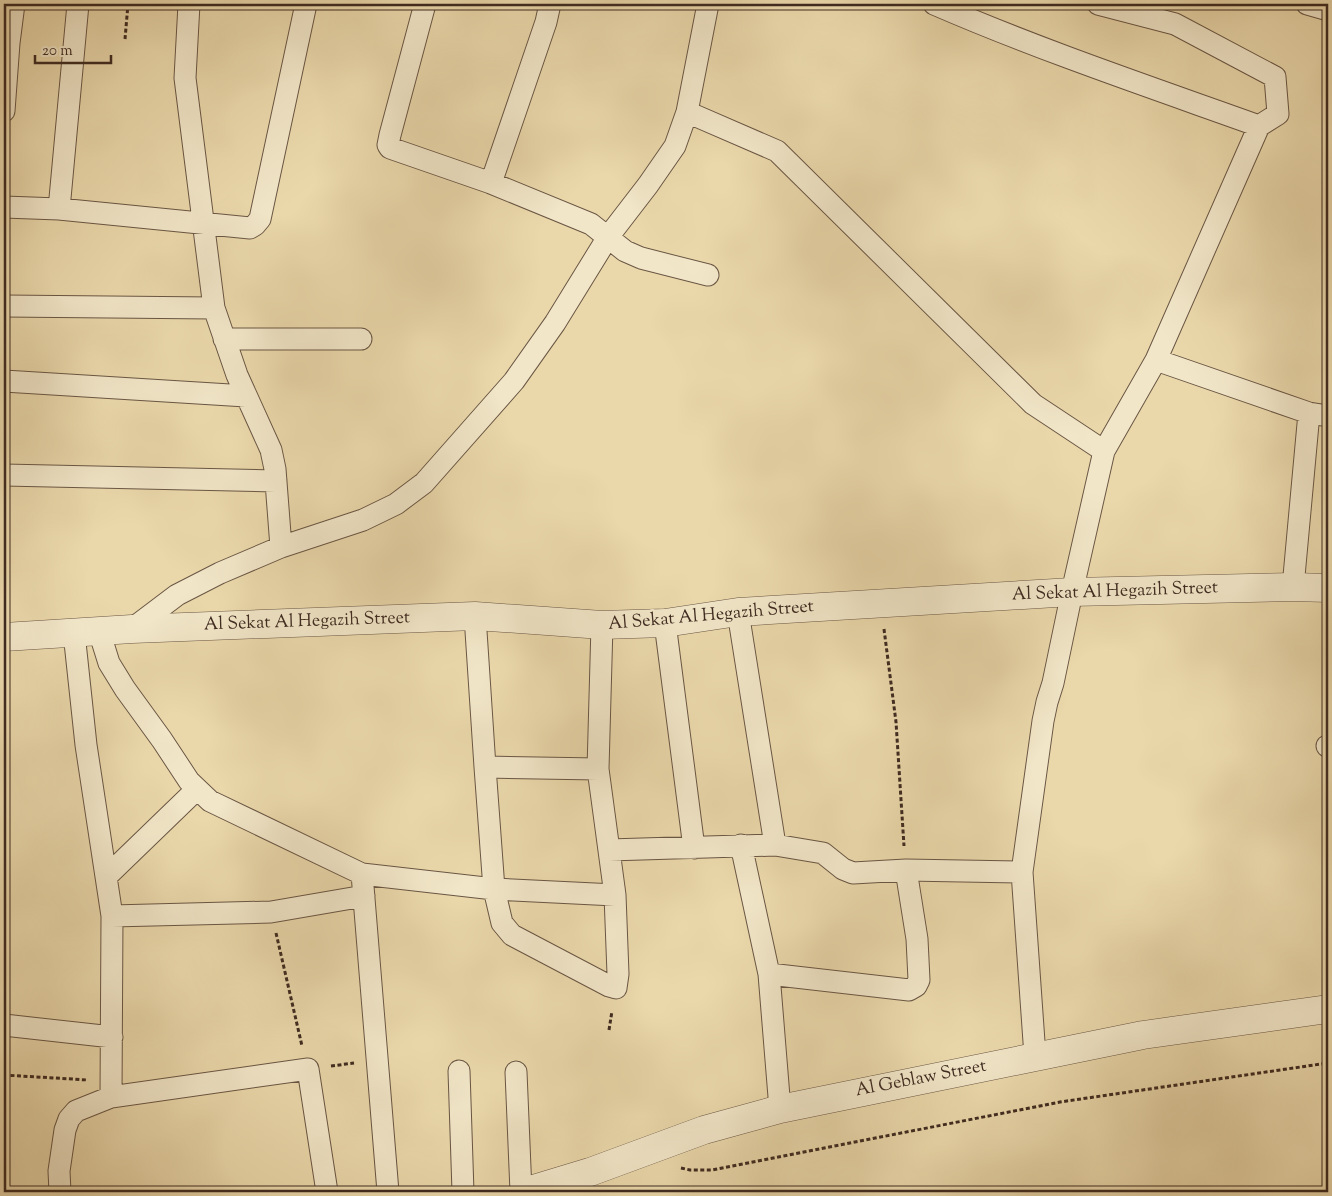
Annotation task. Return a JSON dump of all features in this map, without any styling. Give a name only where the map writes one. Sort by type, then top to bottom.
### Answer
[{"type":"street","points":[[4,111],[14,4]]},
{"type":"street","points":[[59,209],[78,4]]},
{"type":"street","points":[[189,4],[185,78],[214,308],[236,374],[271,450],[275,469],[281,547]]},
{"type":"street","points":[[4,207],[59,209],[250,228],[256,225],[260,219],[306,4]]},
{"type":"street","points":[[425,4],[388,145],[390,148],[491,183],[591,224],[625,251],[642,258],[708,275]]},
{"type":"street","points":[[491,183],[546,22],[550,4]]},
{"type":"street","points":[[132,629],[177,596],[220,573],[281,547],[363,520],[396,504],[424,484],[514,381],[555,322],[608,237],[675,146],[687,112],[708,4]]},
{"type":"street","points":[[934,4],[1001,33],[1259,126]]},
{"type":"street","points":[[1035,1056],[1022,872],[1043,721],[1104,451],[1156,360],[1259,126],[1278,114],[1275,77],[1175,24],[1098,4]]},
{"type":"street","points":[[1307,4],[1328,10]]},
{"type":"street","points":[[687,112],[777,151],[1033,404],[1104,451]]},
{"type":"street","points":[[4,306],[214,308]]},
{"type":"street","points":[[224,339],[360,340]]},
{"type":"street","points":[[1156,360],[1318,415],[1293,587]]},
{"type":"street","points":[[4,381],[246,396]]},
{"type":"street","points":[[4,475],[276,481]]},
{"type":"street","name":"Al Sekat Al Hegazih Street","points":[[4,637],[132,629],[475,616],[602,625],[665,622],[738,612],[1072,592],[1293,587],[1328,588]]},
{"type":"street","points":[[738,612],[775,846]]},
{"type":"street","points":[[475,616],[494,889],[502,923],[512,935],[616,988],[618,974],[615,895],[598,769],[602,625]]},
{"type":"street","points":[[665,622],[694,848]]},
{"type":"street","points":[[87,632],[189,780],[210,801],[362,874],[494,889],[615,895]]},
{"type":"street","points":[[87,632],[86,745],[112,916],[111,1089]]},
{"type":"street","points":[[485,767],[598,769]]},
{"type":"street","points":[[106,877],[197,788]]},
{"type":"street","points":[[609,850],[740,845],[775,846],[823,853],[843,869],[853,872],[906,870],[1022,872]]},
{"type":"street","points":[[740,845],[770,974],[780,1109]]},
{"type":"street","points":[[770,974],[909,990],[916,986],[919,980],[917,939],[906,870]]},
{"type":"street","points":[[362,874],[388,1192]]},
{"type":"street","points":[[112,916],[271,912],[364,896]]},
{"type":"street","name":"Al Geblaw Street","points":[[523,1192],[590,1172],[704,1130],[780,1109],[1143,1035],[1328,1009]]},
{"type":"street","points":[[4,1025],[112,1036]]},
{"type":"street","points":[[60,1192],[59,1171],[69,1119],[76,1111],[111,1089],[308,1069],[328,1192]]},
{"type":"street","points":[[458,1071],[463,1192]]},
{"type":"street","points":[[516,1072],[523,1192]]},
{"type":"path","points":[[125,39],[128,4]]},
{"type":"path","points":[[881,603],[896,722],[906,870]]},
{"type":"path","points":[[271,912],[308,1069],[377,1060]]},
{"type":"path","points":[[647,1150],[669,1165],[690,1170],[712,1170],[1060,1102],[1328,1063]]},
{"type":"path","points":[[4,1075],[111,1089]]}]
